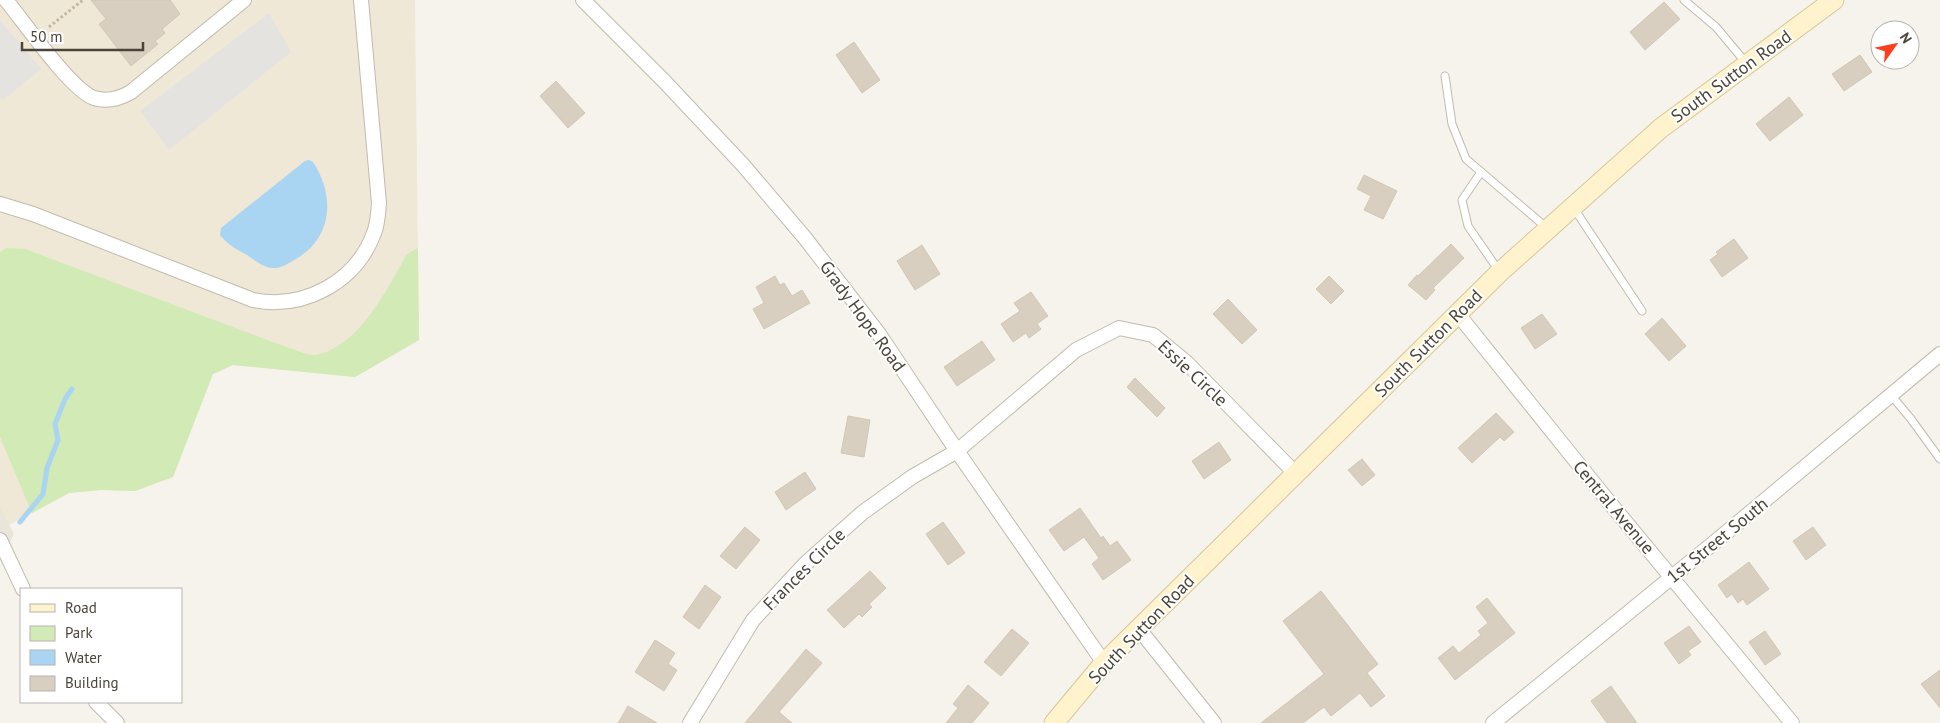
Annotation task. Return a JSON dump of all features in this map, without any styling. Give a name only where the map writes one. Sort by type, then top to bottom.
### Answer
[{"type":"main road","name":"South Sutton Road","points":[[1054,723],[1104,664],[1500,272],[1661,128],[1834,0]]},
{"type":"street","points":[[6,0],[72,82],[93,97],[104,100],[121,98],[131,92],[244,0]]},
{"type":"street","points":[[0,204],[33,214],[253,300],[264,302],[290,301],[307,297],[328,288],[351,271],[361,259],[375,231],[378,218],[379,203],[361,0]]},
{"type":"street","name":"Grady Hope Road","points":[[583,0],[664,81],[730,151],[805,238],[878,334],[1104,664]]},
{"type":"street","name":"Central Avenue","points":[[1457,313],[1600,491],[1792,723]]},
{"type":"street","name":"Essie Circle","points":[[957,451],[1076,350],[1119,328],[1152,335],[1187,363],[1296,474]]},
{"type":"street","name":"1st Street South","points":[[1494,723],[1940,354]]},
{"type":"street","name":"Frances Circle","points":[[690,723],[753,620],[805,564],[862,513],[912,477],[957,451]]},
{"type":"street","points":[[0,540],[23,588]]},
{"type":"street","points":[[1139,629],[1214,723]]},
{"type":"street","points":[[97,703],[117,723]]},
{"type":"lane","points":[[1684,0],[1716,27],[1747,64]]},
{"type":"lane","points":[[1445,76],[1452,124],[1466,160],[1548,228]]},
{"type":"lane","points":[[1480,172],[1462,200],[1468,226],[1500,272]]},
{"type":"lane","points":[[1572,207],[1642,311]]},
{"type":"lane","points":[[1891,394],[1912,418],[1940,459]]},
{"type":"path","points":[[49,27],[83,0]]},
{"type":"shaded area","points":[[0,0],[415,0],[419,340],[355,377],[233,365],[213,374],[173,477],[135,491],[101,490],[69,493],[9,525],[0,505]]},
{"type":"shaded area","points":[[269,13],[291,52],[169,150],[140,111]]},
{"type":"shaded area","points":[[0,20],[41,69],[2,101],[0,97]]},
{"type":"shaded area","points":[[0,505],[14,534],[0,562]]},
{"type":"green space","points":[[6,248],[25,249],[286,347],[316,355],[331,350],[346,341],[358,329],[381,299],[407,254],[418,248],[419,340],[355,377],[233,365],[213,374],[173,477],[135,491],[101,490],[69,493],[32,513],[0,437],[0,252]]},
{"type":"water","points":[[305,161],[313,162],[325,188],[327,215],[317,240],[308,250],[286,265],[272,268],[257,262],[232,246],[220,235],[221,228]]},
{"type":"building","points":[[91,0],[170,0],[180,14],[162,29],[165,33],[155,41],[158,44],[131,66],[99,24],[106,19]]},
{"type":"building","points":[[1664,2],[1680,19],[1645,50],[1630,32]]},
{"type":"building","points":[[854,42],[880,80],[862,93],[836,55]]},
{"type":"building","points":[[1860,55],[1872,72],[1844,91],[1832,74]]},
{"type":"building","points":[[556,81],[585,113],[568,128],[540,96]]},
{"type":"building","points":[[1789,97],[1803,115],[1770,141],[1756,124]]},
{"type":"building","points":[[1364,175],[1397,191],[1383,219],[1364,210],[1371,196],[1357,189]]},
{"type":"building","points":[[1734,239],[1748,258],[1722,277],[1710,260],[1718,254],[1716,252]]},
{"type":"building","points":[[1451,244],[1464,258],[1433,288],[1435,290],[1426,300],[1408,285]]},
{"type":"building","points":[[922,245],[940,274],[915,290],[897,261]]},
{"type":"building","points":[[775,276],[780,285],[784,283],[792,296],[802,290],[810,303],[764,329],[753,309],[764,303],[756,287]]},
{"type":"building","points":[[1329,276],[1344,291],[1331,304],[1316,289]]},
{"type":"building","points":[[1031,292],[1048,316],[1037,324],[1041,329],[1029,338],[1026,333],[1013,342],[1001,324],[1020,311],[1014,303]]},
{"type":"building","points":[[1228,299],[1257,330],[1242,344],[1213,314]]},
{"type":"building","points":[[1542,314],[1557,334],[1535,349],[1521,328]]},
{"type":"building","points":[[1662,318],[1686,346],[1669,361],[1645,334]]},
{"type":"building","points":[[982,341],[995,360],[957,386],[944,367]]},
{"type":"building","points":[[1135,378],[1165,408],[1157,417],[1127,387]]},
{"type":"building","points":[[1496,413],[1514,432],[1504,441],[1500,437],[1472,463],[1458,448]]},
{"type":"building","points":[[848,416],[870,420],[864,457],[841,453]]},
{"type":"building","points":[[1219,442],[1231,460],[1204,479],[1192,461]]},
{"type":"building","points":[[1362,459],[1375,475],[1362,486],[1348,470]]},
{"type":"building","points":[[805,472],[816,489],[786,510],[775,492]]},
{"type":"building","points":[[1080,508],[1101,538],[1103,536],[1110,546],[1117,541],[1131,560],[1103,580],[1092,564],[1099,558],[1084,537],[1064,551],[1049,530]]},
{"type":"building","points":[[943,522],[965,553],[948,565],[926,534]]},
{"type":"building","points":[[745,527],[760,540],[736,569],[720,556]]},
{"type":"building","points":[[1813,527],[1826,545],[1806,560],[1793,541]]},
{"type":"building","points":[[1749,562],[1769,589],[1747,605],[1743,599],[1738,603],[1732,594],[1727,598],[1718,585]]},
{"type":"building","points":[[870,571],[886,588],[869,604],[872,607],[862,617],[859,614],[844,628],[827,610]]},
{"type":"building","points":[[705,585],[721,597],[699,629],[683,617]]},
{"type":"building","points":[[1321,591],[1378,664],[1367,673],[1385,696],[1371,707],[1360,693],[1331,716],[1324,707],[1303,723],[1261,723],[1324,674],[1283,621]]},
{"type":"building","points":[[1487,598],[1515,633],[1455,680],[1438,658],[1453,646],[1459,653],[1481,635],[1478,631],[1488,623],[1476,607]]},
{"type":"building","points":[[1689,626],[1701,642],[1688,651],[1691,655],[1679,664],[1664,643]]},
{"type":"building","points":[[1012,629],[1029,643],[1001,676],[984,662]]},
{"type":"building","points":[[1765,631],[1781,654],[1765,665],[1749,642]]},
{"type":"building","points":[[655,640],[675,653],[668,664],[677,670],[664,691],[635,672]]},
{"type":"building","points":[[806,649],[822,663],[779,712],[792,723],[745,723]]},
{"type":"building","points":[[1940,670],[1940,708],[1921,684]]},
{"type":"building","points":[[968,685],[989,703],[972,723],[946,723],[958,708],[953,704]]},
{"type":"building","points":[[1611,686],[1637,723],[1607,723],[1591,701]]},
{"type":"building","points":[[628,706],[657,723],[618,723]]},
{"type":"waterway","points":[[20,522],[43,494],[47,468],[58,440],[55,424],[65,399],[72,389]]}]
